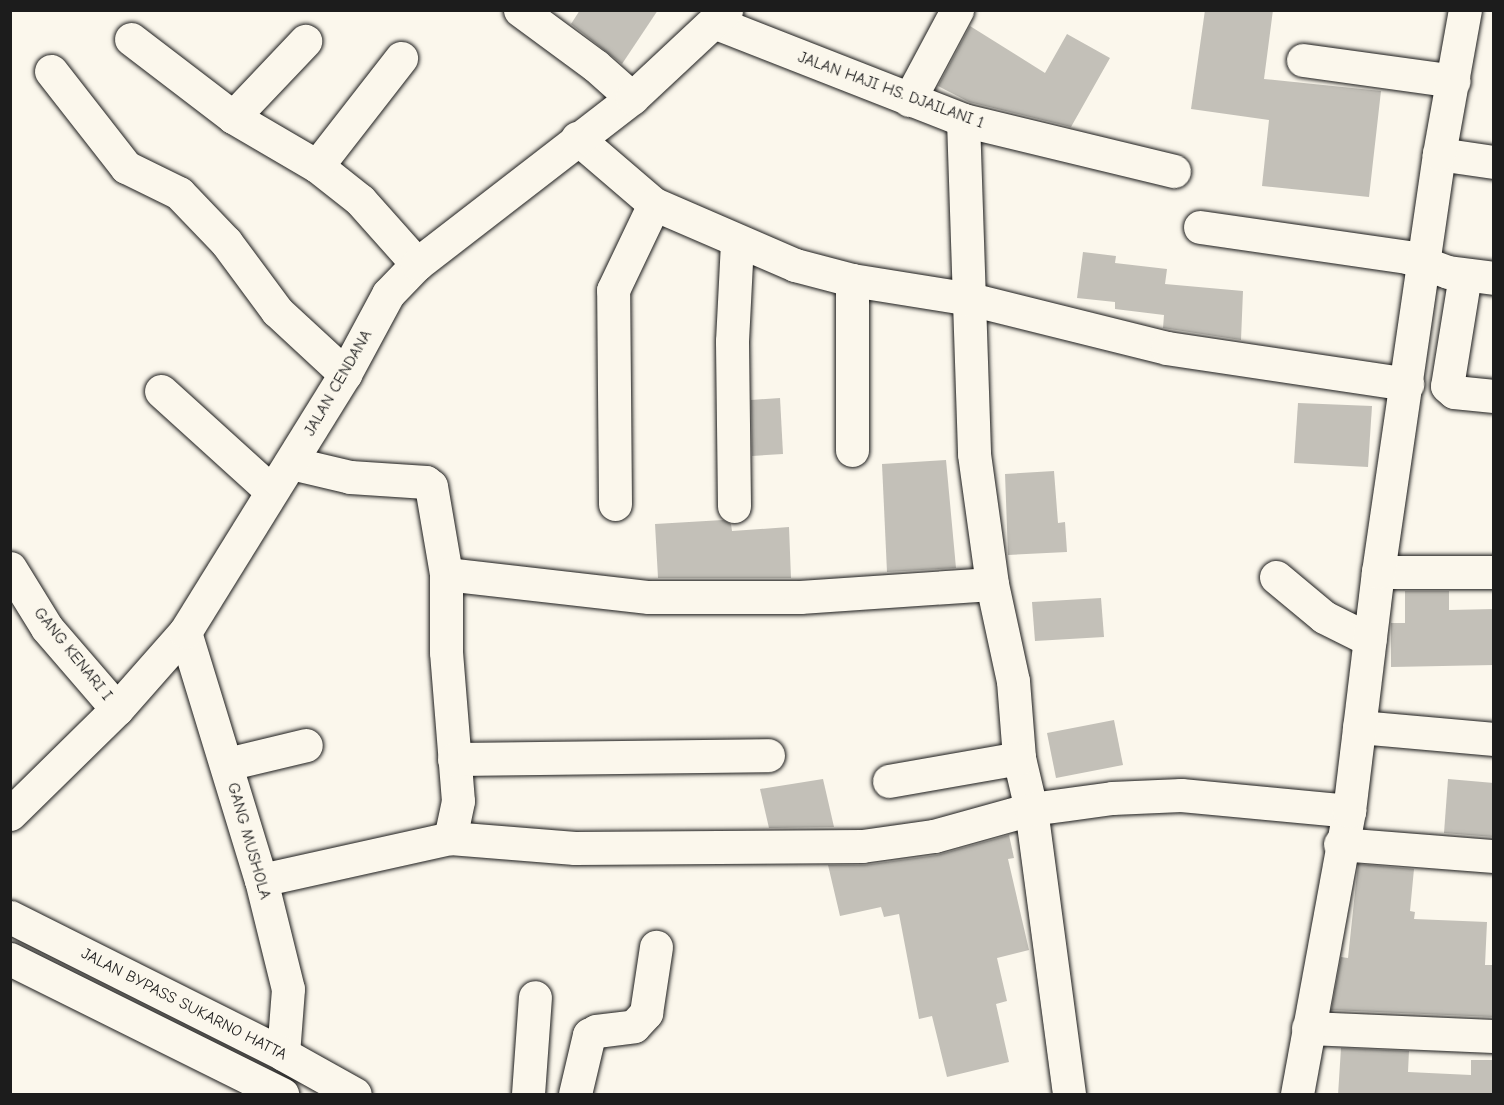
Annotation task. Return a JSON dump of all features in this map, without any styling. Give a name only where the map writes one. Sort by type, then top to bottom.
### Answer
[{"type":"main road","points":[[520,10],[596,66],[632,98]]},
{"type":"main road","points":[[909,100],[957,10]]},
{"type":"main road","points":[[1297,1095],[1340,844],[1349,811],[1378,572],[1439,154],[1465,10]]},
{"type":"main road","name":"JALAN CENDANA","points":[[10,814],[117,709],[185,632],[270,490],[291,463],[345,374],[388,294],[417,264],[577,138],[632,98],[721,17]]},
{"type":"main road","name":"JALAN HAJI HS. DJAILANI 1","points":[[721,17],[909,100],[963,120],[1174,171]]},
{"type":"main road","points":[[131,39],[233,117],[317,166],[360,200],[417,264]]},
{"type":"main road","points":[[233,117],[305,41]]},
{"type":"main road","points":[[317,166],[401,58]]},
{"type":"main road","points":[[1303,60],[1454,81]]},
{"type":"main road","points":[[51,71],[126,167],[179,193],[226,243],[277,311],[345,374]]},
{"type":"main road","points":[[963,120],[974,454],[992,584],[1013,681],[1019,758],[1031,809],[1069,1095]]},
{"type":"main road","points":[[577,138],[654,204],[795,265],[852,280],[970,299],[1167,348],[1407,384]]},
{"type":"main road","points":[[1439,154],[1494,162]]},
{"type":"main road","points":[[615,504],[612,300],[619,272],[654,204]]},
{"type":"main road","points":[[1200,228],[1407,257],[1479,276],[1447,386],[1454,392],[1494,396]]},
{"type":"main road","points":[[734,506],[732,341],[737,241]]},
{"type":"main road","points":[[852,280],[852,450]]},
{"type":"main road","points":[[161,391],[270,490]]},
{"type":"main road","points":[[291,463],[350,477],[430,483],[446,574],[446,652],[458,801],[450,838]]},
{"type":"main road","name":"GANG KENARI I","points":[[10,568],[47,628],[117,709]]},
{"type":"main road","points":[[1378,572],[1494,572]]},
{"type":"main road","points":[[446,574],[649,597],[800,597],[992,584]]},
{"type":"main road","points":[[1276,577],[1324,617],[1370,640]]},
{"type":"main road","name":"GANG MUSHOLA","points":[[185,632],[261,880],[288,989],[283,1054]]},
{"type":"main road","points":[[1359,727],[1494,739]]},
{"type":"main road","points":[[227,764],[306,745]]},
{"type":"main road","points":[[454,759],[768,754]]},
{"type":"main road","points":[[889,781],[1019,758]]},
{"type":"main road","points":[[261,880],[450,838],[575,848],[862,846],[934,836],[1031,809],[1112,798],[1181,795],[1349,811]]},
{"type":"main road","points":[[1340,844],[1494,856]]},
{"type":"main road","name":"JALAN BYPASS SUKARNO HATTA","points":[[10,917],[283,1054],[355,1095]]},
{"type":"main road","points":[[575,1095],[589,1035],[596,1031],[634,1026],[646,1013],[656,947]]},
{"type":"main road","points":[[10,959],[282,1095]]},
{"type":"main road","points":[[528,1095],[535,997]]},
{"type":"main road","points":[[1308,1028],[1494,1036]]},
{"type":"building","points":[[580,10],[658,10],[622,64],[571,24]]},
{"type":"building","points":[[1205,10],[1273,10],[1264,79],[1381,91],[1369,197],[1262,186],[1269,120],[1191,109]]},
{"type":"building","points":[[970,26],[1045,73],[1067,34],[1110,58],[1071,127],[969,102],[938,86]]},
{"type":"building","points":[[1083,252],[1116,256],[1115,263],[1167,269],[1165,284],[1243,291],[1241,340],[1163,328],[1164,315],[1115,309],[1115,302],[1077,298]]},
{"type":"building","points":[[780,398],[783,454],[752,456],[751,400]]},
{"type":"building","points":[[1298,403],[1372,406],[1368,467],[1294,463]]},
{"type":"building","points":[[946,460],[956,568],[887,572],[882,464]]},
{"type":"building","points":[[1054,471],[1058,523],[1065,522],[1067,552],[1008,555],[1005,474]]},
{"type":"building","points":[[723,520],[731,524],[732,531],[789,527],[791,578],[658,578],[655,524]]},
{"type":"building","points":[[1405,591],[1449,591],[1449,610],[1494,609],[1494,665],[1391,667],[1391,623],[1405,623]]},
{"type":"building","points":[[1101,598],[1104,637],[1035,641],[1032,602]]},
{"type":"building","points":[[1114,720],[1123,765],[1056,778],[1047,733]]},
{"type":"building","points":[[823,779],[834,827],[769,828],[760,789]]},
{"type":"building","points":[[1448,779],[1494,783],[1494,837],[1444,833]]},
{"type":"building","points":[[1009,835],[1014,858],[1008,859],[1029,950],[997,958],[1007,1001],[996,1004],[1009,1062],[947,1077],[932,1016],[919,1019],[899,914],[884,917],[881,907],[840,916],[828,865],[864,865],[937,855]]},
{"type":"building","points":[[1358,864],[1414,869],[1410,911],[1415,912],[1414,919],[1487,922],[1485,965],[1494,965],[1494,1017],[1331,1010],[1341,957],[1348,958]]},
{"type":"building","points":[[1341,1048],[1409,1051],[1408,1072],[1471,1075],[1471,1060],[1494,1060],[1494,1095],[1338,1095]]}]
